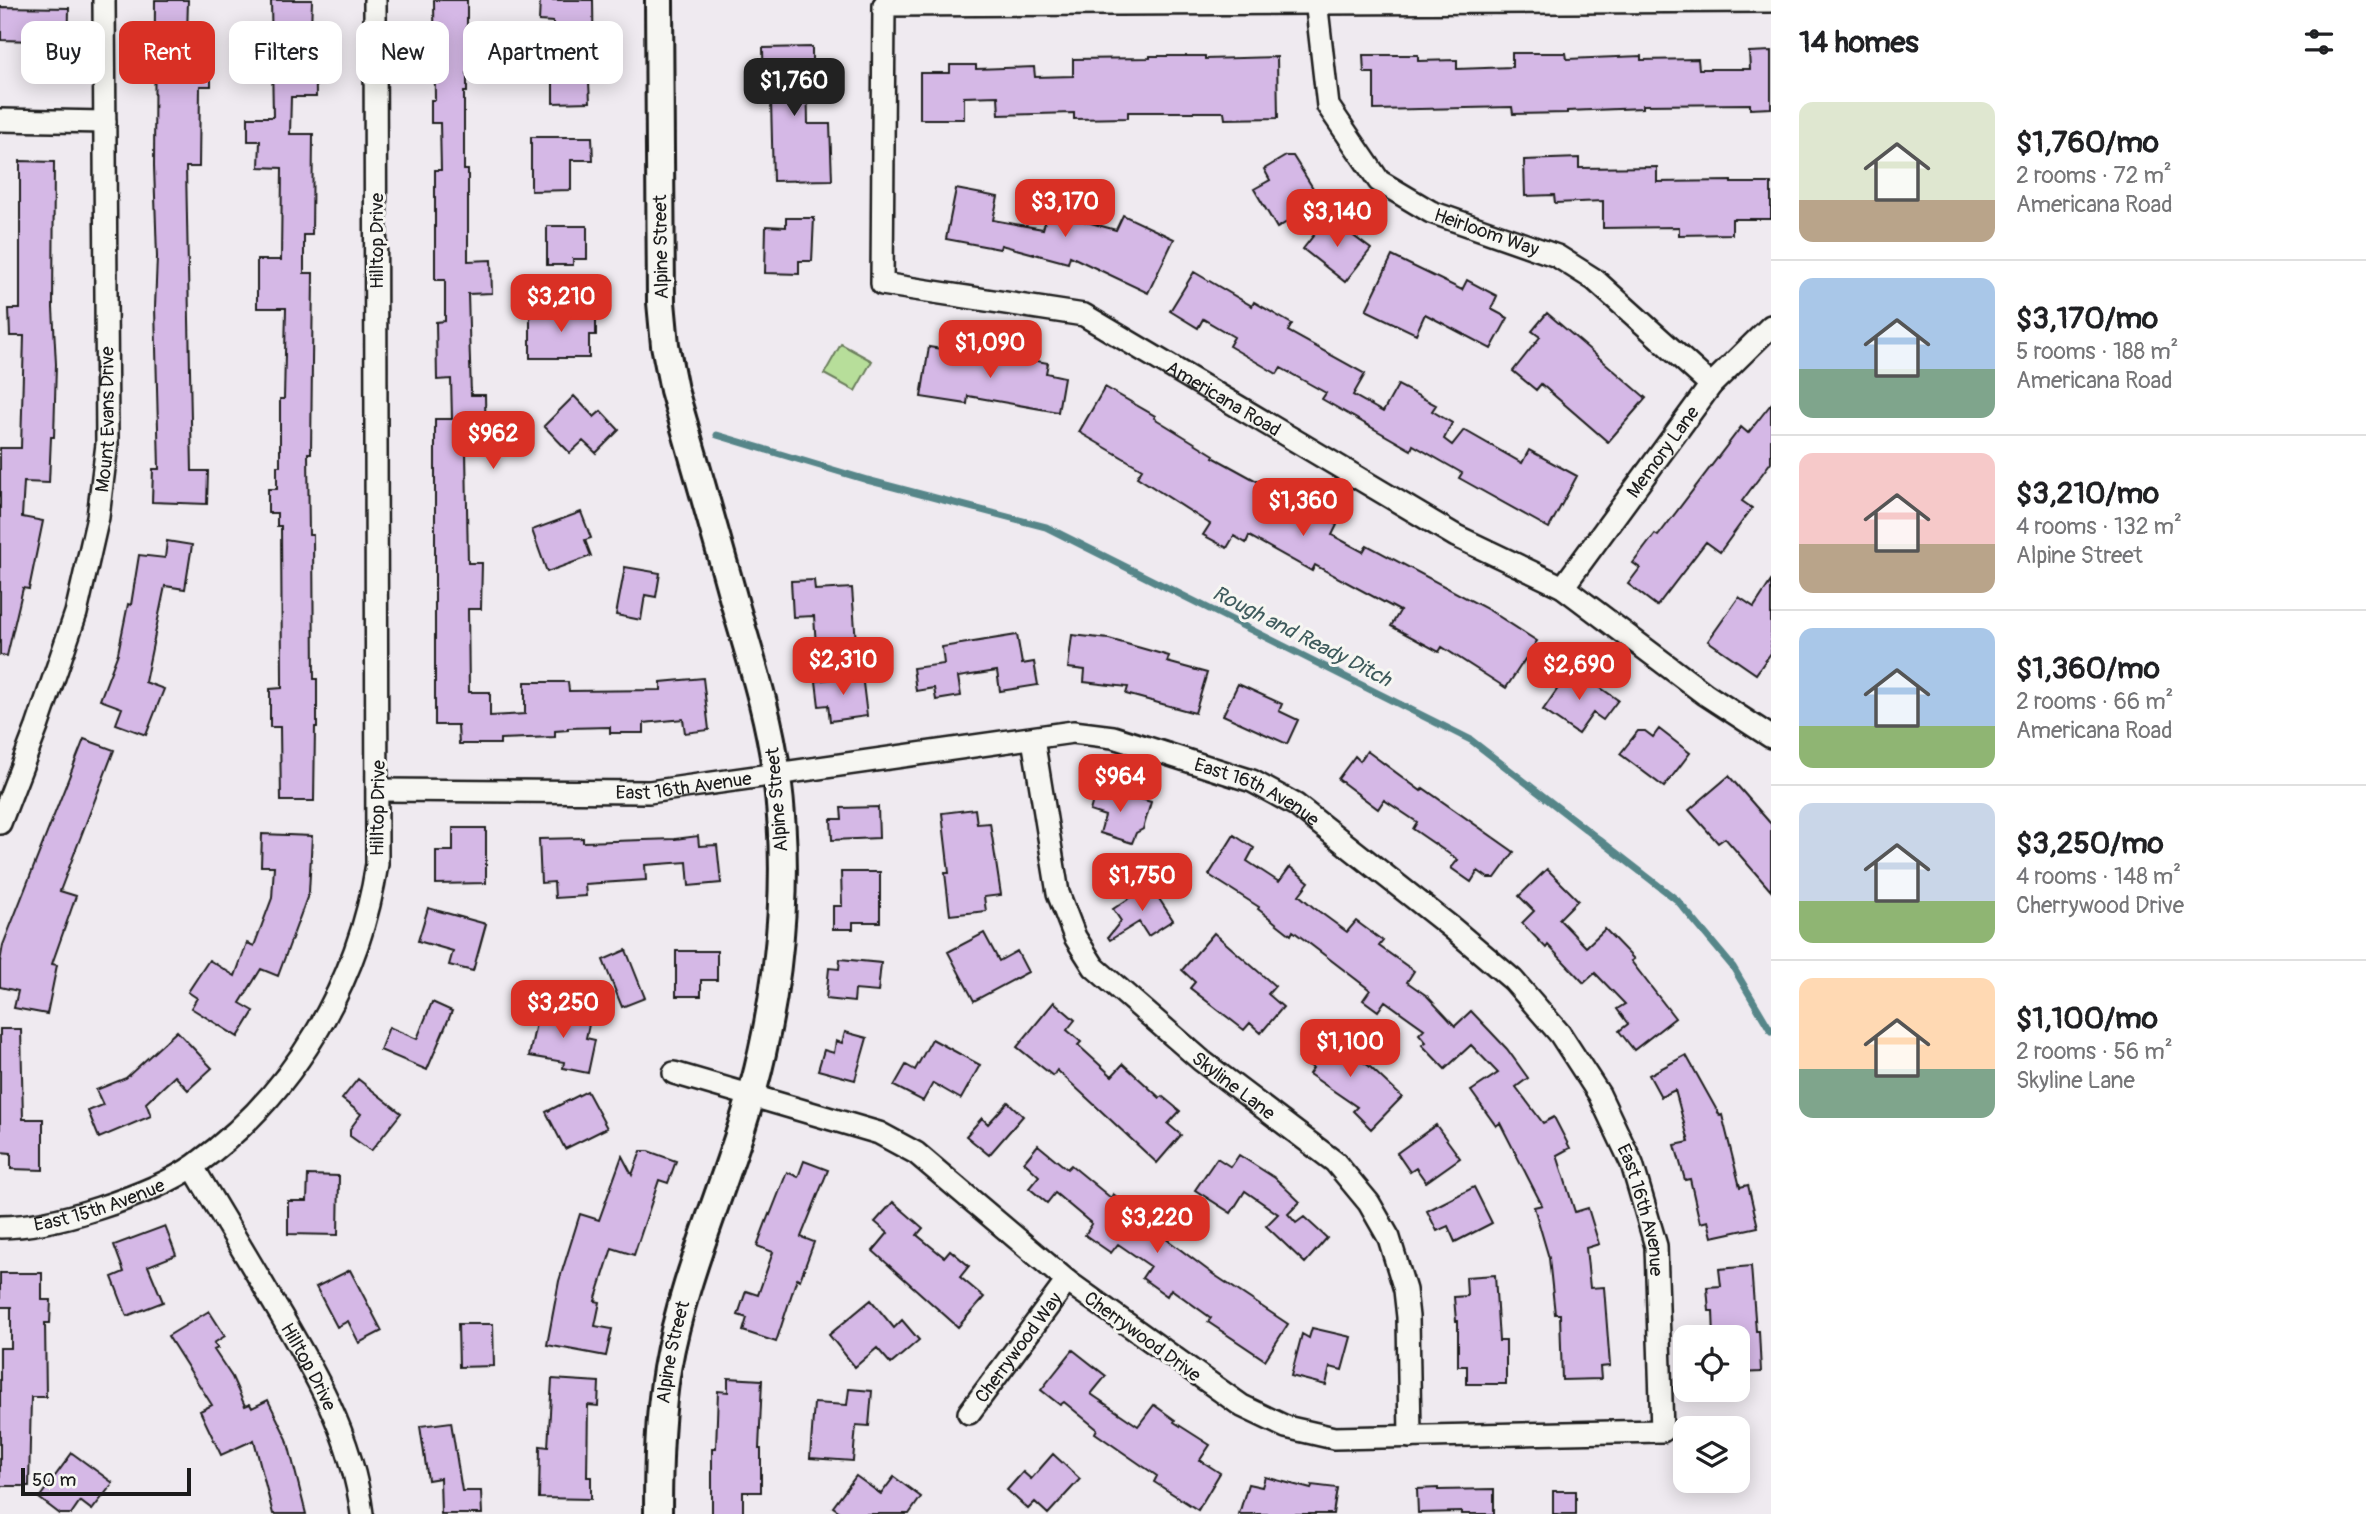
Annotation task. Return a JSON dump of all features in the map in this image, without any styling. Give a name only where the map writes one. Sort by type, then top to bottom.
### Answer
[{"type":"street","name":"Mount Evans Drive","points":[[0,823],[37,727],[76,613],[98,517],[107,444],[104,0]]},
{"type":"street","name":"Hilltop Drive","points":[[362,1514],[338,1422],[315,1372],[193,1167],[236,1133],[285,1079],[326,1019],[355,952],[377,864],[375,0]]},
{"type":"street","name":"Alpine Street","points":[[658,1514],[660,1433],[667,1369],[682,1307],[762,1054],[777,964],[783,886],[777,775],[754,671],[674,390],[666,345],[661,302],[659,0]]},
{"type":"street","points":[[1316,3],[1771,1]]},
{"type":"street","name":"Americana Road","points":[[1316,3],[884,5],[883,284],[1084,315],[1456,536],[1563,587],[1705,694],[1771,737]]},
{"type":"street","name":"Heirloom Way","points":[[1316,3],[1328,106],[1379,181],[1431,212],[1558,256],[1595,281],[1711,385]]},
{"type":"street","points":[[0,120],[105,122]]},
{"type":"street","name":"Memory Lane","points":[[1563,587],[1711,385],[1771,326]]},
{"type":"street","name":"East 16th Avenue","points":[[378,790],[649,792],[1073,732],[1113,737],[1252,781],[1296,806],[1452,928],[1513,980],[1560,1034],[1592,1084],[1632,1164],[1656,1246],[1662,1431]]},
{"type":"street","name":"Skyline Lane","points":[[1033,739],[1058,893],[1075,937],[1094,967],[1202,1061],[1335,1162],[1369,1203],[1389,1238],[1405,1290],[1408,1317],[1410,1437]]},
{"type":"street","name":"Cherrywood Drive","points":[[674,1073],[879,1133],[916,1153],[1067,1281],[1242,1406],[1286,1427],[1334,1438],[1662,1431]]},
{"type":"street","name":"East 15th Avenue","points":[[0,1227],[71,1216],[134,1196],[193,1167]]},
{"type":"street","name":"Cherrywood Way","points":[[969,1413],[1067,1281]]},
{"type":"green space","points":[[841,344],[872,361],[855,391],[824,374]]},
{"type":"building","points":[[155,0],[188,0],[187,21],[155,21]]},
{"type":"building","points":[[271,0],[312,0],[311,21],[271,21]]},
{"type":"building","points":[[434,0],[467,0],[467,21],[463,21],[463,84],[467,84],[467,92],[464,92],[464,170],[468,170],[468,261],[491,260],[492,293],[468,294],[471,395],[485,395],[486,451],[466,451],[468,563],[482,563],[481,609],[468,609],[469,692],[490,692],[490,716],[525,714],[525,682],[568,682],[569,691],[661,690],[661,682],[703,678],[709,730],[685,733],[683,719],[644,723],[644,733],[610,733],[610,727],[568,728],[555,731],[555,737],[500,739],[500,744],[459,744],[458,725],[435,725],[435,419],[452,419],[451,379],[437,380],[436,322],[445,321],[445,280],[435,280],[435,170],[441,170],[440,123],[431,123],[431,100],[435,100],[435,84],[449,84],[449,21],[434,21]]},
{"type":"building","points":[[540,0],[593,0],[593,21],[539,21]]},
{"type":"building","points":[[1,7],[69,8],[69,21],[21,21],[21,41],[1,40]]},
{"type":"building","points":[[812,47],[812,70],[807,70],[808,124],[830,124],[832,180],[773,181],[771,101],[764,101],[763,48]]},
{"type":"building","points":[[1771,51],[1771,108],[1750,109],[1750,104],[1643,105],[1643,108],[1513,114],[1512,107],[1374,110],[1374,73],[1364,73],[1363,55],[1418,55],[1418,61],[1457,60],[1457,69],[1512,67],[1512,53],[1566,53],[1567,59],[1641,56],[1641,60],[1698,59],[1699,69],[1750,69],[1749,52]]},
{"type":"building","points":[[1205,56],[1205,59],[1277,57],[1278,118],[1225,119],[1224,112],[1128,112],[1128,118],[1074,119],[1074,113],[999,115],[998,96],[964,97],[964,119],[920,119],[920,73],[950,73],[950,65],[976,65],[976,69],[1034,67],[1035,77],[1073,76],[1073,59]]},
{"type":"building","points":[[154,84],[211,84],[200,86],[199,167],[186,167],[192,471],[208,471],[207,504],[152,502],[153,469],[159,469]]},
{"type":"building","points":[[272,84],[316,84],[316,97],[291,97],[290,134],[313,134],[312,235],[304,235],[304,273],[313,273],[311,453],[308,453],[309,535],[313,535],[314,679],[317,679],[314,801],[281,801],[280,727],[270,727],[270,689],[282,688],[281,526],[277,526],[277,513],[268,513],[268,489],[277,489],[277,466],[280,466],[280,399],[284,399],[286,308],[257,308],[257,260],[281,260],[282,168],[259,167],[260,141],[248,141],[248,117],[273,117]]},
{"type":"building","points":[[553,84],[589,84],[590,102],[553,103]]},
{"type":"building","points":[[531,137],[592,137],[593,160],[571,160],[571,190],[531,191]]},
{"type":"building","points":[[1286,156],[1293,156],[1321,201],[1277,228],[1254,189],[1270,180],[1264,169]]},
{"type":"building","points":[[1579,158],[1579,168],[1657,167],[1657,182],[1771,183],[1771,219],[1732,219],[1732,234],[1679,235],[1679,227],[1603,228],[1603,201],[1555,203],[1554,195],[1525,196],[1524,160]]},
{"type":"building","points":[[20,161],[54,162],[53,308],[56,364],[54,437],[51,437],[49,483],[24,482],[22,517],[43,521],[29,589],[23,588],[7,656],[0,655],[0,448],[21,448],[24,336],[10,336],[9,309],[20,309]]},
{"type":"building","points":[[956,189],[998,197],[993,220],[1043,229],[1048,211],[1116,230],[1123,215],[1174,239],[1148,293],[1070,256],[1068,263],[1001,245],[1000,249],[946,239]]},
{"type":"building","points":[[1328,217],[1371,249],[1345,282],[1303,249]]},
{"type":"building","points":[[786,218],[814,218],[812,261],[799,261],[799,274],[765,273],[766,226],[786,227]]},
{"type":"building","points":[[547,226],[587,226],[587,259],[573,259],[573,265],[547,265]]},
{"type":"building","points":[[1392,256],[1462,290],[1467,280],[1497,296],[1491,309],[1508,318],[1491,349],[1425,314],[1416,334],[1366,310]]},
{"type":"building","points":[[1194,272],[1252,306],[1254,302],[1292,324],[1288,331],[1365,374],[1353,395],[1383,412],[1398,385],[1436,405],[1432,411],[1452,423],[1444,439],[1452,445],[1464,430],[1522,463],[1529,450],[1577,476],[1549,528],[1459,478],[1462,473],[1413,445],[1411,450],[1322,399],[1326,393],[1281,368],[1277,374],[1229,346],[1234,337],[1203,319],[1198,328],[1170,311]]},
{"type":"building","points":[[530,311],[596,311],[596,335],[589,335],[589,358],[530,358]]},
{"type":"building","points":[[1547,313],[1646,398],[1608,442],[1541,384],[1536,390],[1513,371],[1540,337],[1532,331]]},
{"type":"building","points":[[929,347],[1009,360],[1009,356],[1048,363],[1046,373],[1064,377],[1058,412],[968,396],[967,404],[921,397]]},
{"type":"building","points":[[1105,387],[1155,416],[1154,418],[1214,455],[1213,457],[1337,525],[1332,535],[1363,552],[1367,545],[1489,610],[1537,641],[1506,688],[1442,647],[1439,652],[1391,626],[1400,611],[1315,565],[1312,571],[1249,536],[1246,543],[1234,536],[1227,548],[1203,535],[1210,524],[1137,477],[1142,469],[1079,432]]},
{"type":"building","points":[[574,396],[594,417],[601,411],[619,430],[596,453],[583,441],[570,453],[544,426]]},
{"type":"building","points":[[1771,404],[1771,462],[1742,501],[1752,508],[1720,552],[1706,542],[1657,606],[1628,584],[1640,568],[1633,563],[1655,534],[1658,536],[1741,427],[1748,433]]},
{"type":"building","points":[[581,512],[591,538],[585,540],[591,556],[547,572],[532,530]]},
{"type":"building","points":[[167,541],[192,545],[185,589],[165,586],[145,682],[164,689],[146,735],[116,724],[122,708],[100,700],[118,653],[128,604],[131,605],[139,555],[165,558]]},
{"type":"building","points":[[625,567],[660,573],[656,597],[645,595],[641,620],[616,615]]},
{"type":"building","points":[[814,580],[815,590],[852,588],[856,643],[816,646],[814,616],[793,617],[791,581]]},
{"type":"building","points":[[1771,581],[1771,653],[1756,674],[1708,641],[1739,597],[1754,607]]},
{"type":"building","points":[[1017,635],[1022,664],[1034,662],[1038,685],[1000,691],[997,671],[958,677],[961,696],[936,700],[934,688],[916,691],[913,668],[944,664],[942,647]]},
{"type":"building","points":[[1072,635],[1109,639],[1169,656],[1167,662],[1207,673],[1195,713],[1126,694],[1128,687],[1084,682],[1085,670],[1068,668]]},
{"type":"building","points":[[1572,668],[1618,700],[1603,720],[1593,713],[1578,734],[1543,710]]},
{"type":"building","points":[[862,675],[867,716],[830,721],[828,705],[819,706],[816,681]]},
{"type":"building","points":[[1238,684],[1282,704],[1279,711],[1298,720],[1287,744],[1223,715]]},
{"type":"building","points":[[1659,729],[1690,753],[1664,787],[1620,754],[1638,731],[1645,731],[1653,737]]},
{"type":"building","points":[[84,739],[114,750],[60,891],[76,896],[52,964],[57,965],[47,1014],[14,1008],[18,991],[0,987],[3,945]]},
{"type":"building","points":[[1367,751],[1421,791],[1423,788],[1514,852],[1495,878],[1488,878],[1478,871],[1471,882],[1451,868],[1458,860],[1413,829],[1417,822],[1384,800],[1378,809],[1338,779],[1355,756],[1360,761]]},
{"type":"building","points":[[1729,776],[1771,824],[1771,891],[1725,838],[1718,843],[1689,810]]},
{"type":"building","points":[[1097,786],[1151,802],[1143,829],[1136,833],[1132,843],[1100,833],[1105,816],[1090,811]]},
{"type":"building","points":[[878,807],[879,838],[832,840],[831,819],[842,819],[841,808]]},
{"type":"building","points":[[975,809],[977,824],[990,823],[1001,895],[984,897],[986,911],[950,915],[945,873],[949,873],[942,813]]},
{"type":"building","points":[[453,828],[486,828],[486,883],[436,884],[436,851],[453,851]]},
{"type":"building","points":[[262,834],[312,836],[309,892],[278,976],[261,969],[240,1003],[254,1011],[238,1037],[191,1008],[197,998],[188,992],[209,960],[235,976],[247,943],[254,946],[272,898],[274,866],[261,866]]},
{"type":"building","points":[[1234,835],[1254,848],[1247,861],[1279,882],[1290,867],[1309,882],[1299,895],[1313,907],[1347,932],[1356,921],[1383,941],[1379,946],[1414,971],[1407,982],[1427,996],[1455,1026],[1471,1011],[1507,1049],[1528,1078],[1516,1087],[1543,1123],[1554,1117],[1570,1148],[1557,1155],[1575,1212],[1588,1208],[1599,1244],[1586,1248],[1590,1288],[1604,1287],[1610,1366],[1600,1367],[1601,1379],[1562,1380],[1560,1314],[1555,1314],[1549,1258],[1534,1207],[1542,1205],[1500,1123],[1496,1126],[1471,1091],[1498,1073],[1471,1045],[1445,1069],[1422,1045],[1426,1042],[1419,1034],[1424,1029],[1385,1001],[1378,1011],[1363,1000],[1370,990],[1293,931],[1291,935],[1258,909],[1259,907],[1209,875]]},
{"type":"building","points":[[698,836],[699,846],[717,845],[721,883],[689,886],[687,862],[645,865],[646,880],[585,884],[586,896],[555,898],[554,882],[541,883],[539,839],[583,838],[583,842]]},
{"type":"building","points":[[1547,869],[1578,900],[1559,919],[1586,947],[1605,929],[1634,959],[1631,961],[1675,1018],[1634,1050],[1619,1031],[1628,1024],[1617,1009],[1625,1004],[1595,973],[1584,983],[1548,945],[1546,948],[1522,923],[1534,911],[1519,896]]},
{"type":"building","points":[[841,872],[880,872],[880,922],[853,922],[853,929],[833,929],[833,906],[842,906]]},
{"type":"building","points":[[1150,885],[1173,920],[1148,936],[1139,922],[1110,940],[1108,937],[1121,921],[1113,909]]},
{"type":"building","points":[[428,908],[486,924],[473,971],[449,965],[453,951],[418,941]]},
{"type":"building","points":[[984,933],[999,961],[1017,951],[1028,972],[974,1001],[948,952]]},
{"type":"building","points":[[1214,933],[1275,986],[1268,994],[1283,1007],[1261,1033],[1250,1023],[1244,1030],[1190,988],[1195,982],[1182,970]]},
{"type":"building","points":[[626,950],[645,998],[622,1007],[603,960]]},
{"type":"building","points":[[676,951],[717,951],[717,980],[701,980],[701,996],[676,996]]},
{"type":"building","points":[[840,959],[881,963],[878,992],[855,990],[854,1002],[826,999],[829,968],[839,969]]},
{"type":"building","points":[[432,1002],[452,1011],[427,1070],[380,1050],[389,1027],[417,1039]]},
{"type":"building","points":[[1054,1002],[1075,1020],[1067,1030],[1081,1042],[1078,1045],[1112,1076],[1123,1064],[1160,1098],[1162,1096],[1180,1111],[1168,1124],[1181,1135],[1157,1163],[1057,1070],[1053,1076],[1017,1047]]},
{"type":"building","points":[[539,1009],[590,1020],[586,1038],[595,1040],[588,1073],[563,1068],[564,1062],[529,1056]]},
{"type":"building","points":[[0,1029],[21,1029],[23,1119],[43,1119],[43,1170],[11,1169],[11,1153],[0,1152]]},
{"type":"building","points":[[177,1031],[212,1068],[188,1090],[175,1076],[146,1103],[151,1116],[99,1138],[88,1111],[103,1105],[96,1090],[126,1078]]},
{"type":"building","points":[[1318,1031],[1369,1066],[1402,1097],[1371,1129],[1353,1111],[1357,1107],[1309,1074],[1313,1068],[1299,1058]]},
{"type":"building","points":[[845,1032],[867,1038],[855,1080],[818,1070],[824,1050],[834,1053],[836,1041],[842,1043]]},
{"type":"building","points":[[932,1039],[980,1065],[961,1099],[933,1083],[923,1101],[894,1086],[906,1065],[915,1070]]},
{"type":"building","points":[[1686,1055],[1720,1116],[1722,1115],[1740,1187],[1748,1185],[1758,1227],[1712,1237],[1708,1221],[1700,1223],[1690,1179],[1685,1180],[1675,1145],[1689,1142],[1675,1090],[1661,1097],[1649,1075]]},
{"type":"building","points":[[358,1079],[401,1113],[371,1151],[350,1136],[350,1129],[361,1114],[342,1099]]},
{"type":"building","points":[[587,1091],[607,1128],[565,1149],[546,1112]]},
{"type":"building","points":[[1008,1102],[1023,1116],[989,1155],[966,1136],[982,1118],[988,1124]]},
{"type":"building","points":[[1436,1125],[1460,1158],[1426,1182],[1416,1168],[1410,1172],[1397,1153]]},
{"type":"building","points":[[1038,1145],[1067,1169],[1071,1165],[1111,1198],[1113,1194],[1156,1225],[1153,1229],[1213,1274],[1288,1324],[1265,1360],[1208,1322],[1211,1318],[1171,1289],[1167,1296],[1142,1278],[1150,1266],[1118,1244],[1111,1253],[1085,1235],[1092,1224],[1055,1193],[1047,1203],[1029,1188],[1039,1176],[1024,1162]]},
{"type":"building","points":[[641,1151],[676,1161],[668,1183],[659,1180],[634,1255],[612,1248],[595,1301],[600,1302],[595,1326],[612,1329],[606,1356],[547,1345],[559,1281],[580,1214],[599,1220],[622,1156],[632,1175]]},
{"type":"building","points":[[1239,1155],[1275,1178],[1300,1202],[1288,1214],[1296,1223],[1304,1217],[1327,1238],[1305,1263],[1266,1226],[1278,1214],[1245,1191],[1231,1213],[1195,1190],[1217,1158],[1231,1167]]},
{"type":"building","points":[[804,1161],[828,1170],[801,1237],[814,1242],[800,1280],[797,1278],[776,1342],[743,1331],[747,1318],[738,1315],[746,1291],[758,1295],[773,1252],[757,1246],[787,1172],[798,1177]]},
{"type":"building","points":[[308,1175],[339,1176],[338,1235],[288,1234],[288,1201],[307,1201]]},
{"type":"building","points":[[1474,1187],[1492,1223],[1455,1242],[1448,1226],[1437,1231],[1427,1211]]},
{"type":"building","points":[[893,1202],[923,1228],[917,1235],[944,1257],[950,1250],[969,1266],[960,1277],[984,1297],[958,1327],[873,1251],[888,1233],[875,1222]]},
{"type":"building","points":[[165,1226],[176,1255],[148,1266],[163,1302],[127,1316],[112,1277],[124,1272],[114,1245]]},
{"type":"building","points":[[1751,1266],[1761,1372],[1750,1372],[1750,1325],[1714,1325],[1707,1287],[1721,1286],[1719,1269]]},
{"type":"building","points":[[350,1270],[382,1331],[359,1343],[348,1321],[337,1327],[316,1287]]},
{"type":"building","points":[[0,1273],[42,1273],[42,1300],[51,1300],[50,1323],[45,1323],[46,1397],[31,1397],[29,1486],[0,1486],[0,1348],[11,1348],[11,1307],[0,1307]]},
{"type":"building","points":[[1495,1275],[1499,1341],[1506,1341],[1506,1384],[1467,1384],[1467,1366],[1458,1366],[1458,1321],[1454,1297],[1467,1296],[1466,1277]]},
{"type":"building","points":[[871,1300],[894,1328],[902,1320],[919,1340],[891,1364],[877,1348],[855,1367],[829,1335]]},
{"type":"building","points":[[209,1311],[225,1336],[214,1343],[218,1348],[214,1350],[232,1377],[245,1406],[250,1404],[252,1408],[268,1400],[287,1439],[306,1514],[273,1514],[254,1440],[221,1455],[200,1411],[212,1405],[168,1336]]},
{"type":"building","points":[[458,1324],[493,1324],[494,1366],[459,1367]]},
{"type":"building","points":[[1312,1328],[1351,1337],[1342,1370],[1330,1367],[1326,1385],[1291,1376],[1302,1334],[1309,1338]]},
{"type":"building","points":[[1073,1350],[1106,1376],[1091,1394],[1138,1426],[1154,1405],[1175,1420],[1174,1422],[1210,1445],[1200,1460],[1220,1473],[1198,1510],[1154,1482],[1157,1476],[1095,1433],[1097,1429],[1064,1402],[1060,1405],[1041,1390]]},
{"type":"building","points":[[728,1378],[762,1380],[759,1449],[761,1492],[743,1492],[743,1514],[712,1514],[712,1448],[716,1448],[718,1391],[728,1392]]},
{"type":"building","points":[[552,1379],[599,1382],[598,1406],[588,1405],[587,1477],[591,1477],[591,1499],[539,1498],[540,1446],[548,1447]]},
{"type":"building","points":[[849,1389],[872,1391],[869,1426],[856,1425],[853,1461],[810,1458],[814,1403],[847,1405]]},
{"type":"building","points":[[451,1422],[462,1491],[481,1491],[482,1514],[441,1514],[440,1478],[428,1480],[420,1426]]},
{"type":"building","points":[[72,1453],[113,1483],[92,1510],[80,1501],[71,1514],[60,1514],[39,1498]]},
{"type":"building","points":[[1053,1454],[1080,1479],[1048,1514],[1035,1502],[1028,1509],[1007,1490],[1023,1472],[1031,1479]]},
{"type":"building","points":[[856,1476],[881,1494],[894,1477],[921,1497],[909,1514],[843,1514],[833,1507]]},
{"type":"building","points":[[1265,1477],[1311,1489],[1312,1485],[1337,1488],[1333,1514],[1239,1514],[1248,1484],[1262,1487]]},
{"type":"building","points":[[1417,1489],[1494,1489],[1494,1514],[1418,1513]]},
{"type":"building","points":[[1553,1491],[1576,1491],[1576,1514],[1553,1514]]},
{"type":"waterway","name":"Rough and Ready Ditch","points":[[717,435],[867,480],[1046,527],[1471,740],[1677,900],[1733,967],[1771,1031]]}]
